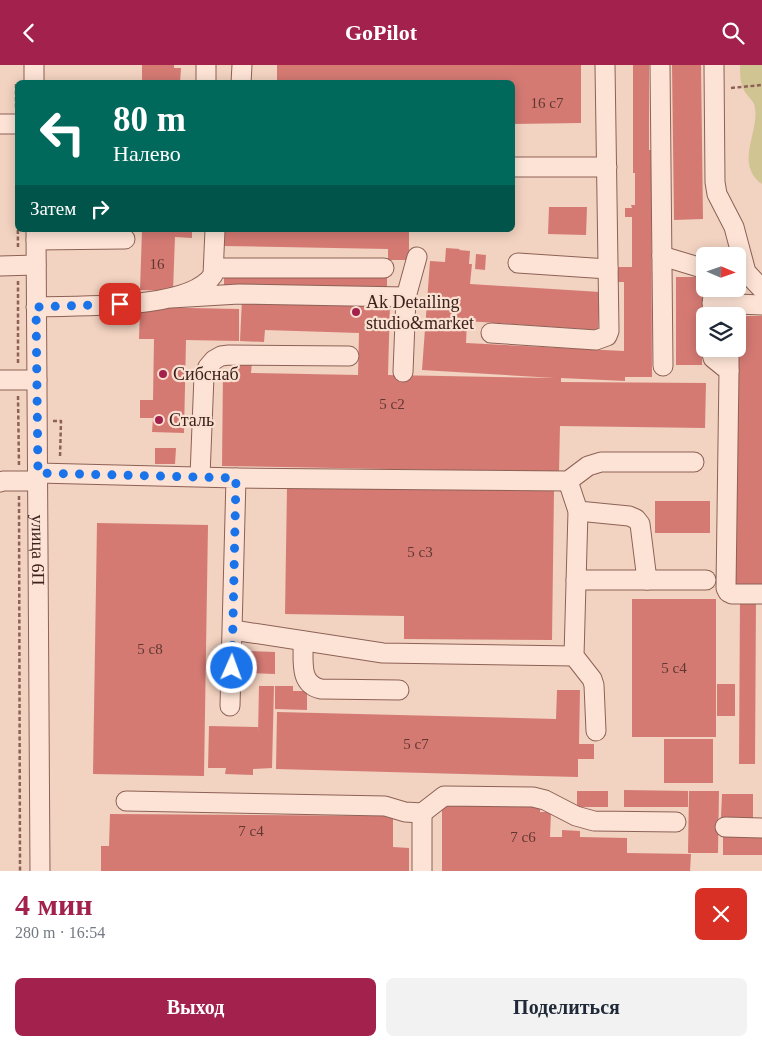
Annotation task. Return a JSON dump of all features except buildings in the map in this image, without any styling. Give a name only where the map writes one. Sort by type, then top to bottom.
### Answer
[{"type":"street","points":[[34,65],[34,80]]},
{"type":"street","points":[[206,65],[206,80]]},
{"type":"street","points":[[241,80],[242,65]]},
{"type":"street","points":[[491,333],[596,341],[607,336],[609,331],[605,65]]},
{"type":"street","points":[[660,65],[663,366]]},
{"type":"street","points":[[714,65],[715,182],[717,194],[734,227],[738,247]]},
{"type":"street","points":[[0,124],[15,124]]},
{"type":"street","points":[[515,167],[607,167]]},
{"type":"street","points":[[171,298],[188,293],[209,281],[214,269],[215,232]]},
{"type":"street","points":[[36,235],[125,239]]},
{"type":"street","name":"улица 6П","points":[[36,235],[40,871]]},
{"type":"street","points":[[662,256],[696,266]]},
{"type":"street","points":[[403,372],[406,297],[418,257]]},
{"type":"street","points":[[518,263],[608,269]]},
{"type":"street","points":[[0,265],[36,265]]},
{"type":"street","points":[[214,269],[384,268]]},
{"type":"street","points":[[746,275],[762,289]]},
{"type":"street","points":[[36,307],[136,304],[171,298],[239,294],[406,297]]},
{"type":"street","points":[[719,306],[762,305]]},
{"type":"street","points":[[200,476],[203,384],[208,367],[214,360],[221,356],[230,355],[349,356]]},
{"type":"street","points":[[714,357],[729,371]]},
{"type":"street","points":[[729,357],[726,588],[732,594],[762,594]]},
{"type":"street","points":[[0,380],[37,380]]},
{"type":"street","points":[[0,482],[38,477],[200,476],[236,478],[568,481],[588,467],[602,462],[694,462]]},
{"type":"street","points":[[230,706],[236,478]]},
{"type":"street","points":[[568,481],[578,511],[574,656],[592,679],[594,685],[596,731]]},
{"type":"street","points":[[578,511],[629,516],[636,519],[640,524],[648,580]]},
{"type":"street","points":[[576,580],[706,580]]},
{"type":"street","points":[[233,630],[383,653],[574,656]]},
{"type":"street","points":[[303,641],[305,678],[313,687],[321,689],[398,691]]},
{"type":"street","points":[[126,801],[385,806],[405,812],[422,813],[444,796],[533,797],[545,800],[576,816],[594,821],[676,822]]},
{"type":"street","points":[[422,813],[422,871]]},
{"type":"street","points":[[726,827],[762,828]]},
{"type":"path","points":[[714,90],[762,85]]},
{"type":"shaded area","points":[[740,65],[762,65],[762,184],[754,176],[750,166],[750,145],[755,124],[755,114],[754,104],[742,86]]},
{"type":"place","name":"Ak Detailing studio&market","points":[[356,312]]},
{"type":"place","name":"Сибснаб","points":[[163,374]]},
{"type":"place","name":"Сталь","points":[[159,420]]},
{"type":"route","points":[[120,304],[36,307],[38,473],[236,478],[232,668]]}]
